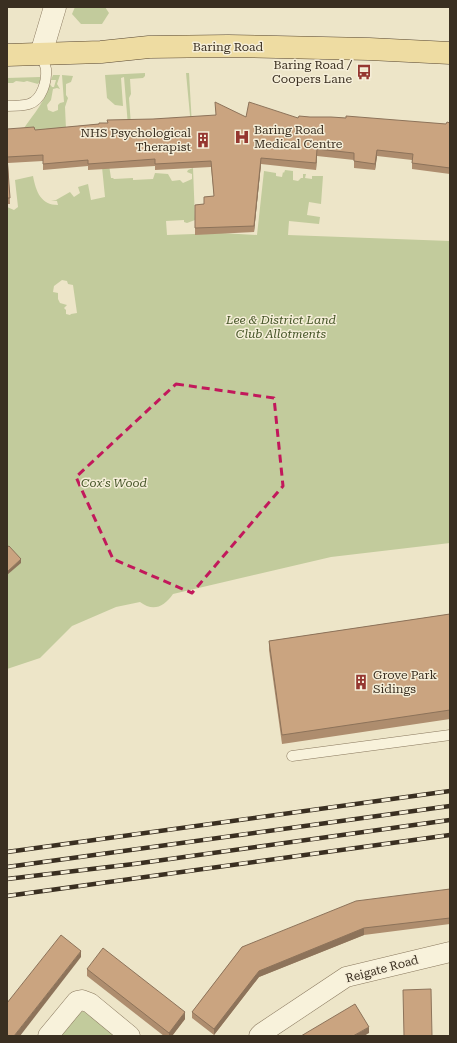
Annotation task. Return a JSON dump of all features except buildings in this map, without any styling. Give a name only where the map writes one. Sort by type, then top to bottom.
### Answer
[{"type":"main road","name":"Baring Road","points":[[7,55],[101,52],[149,47],[281,46],[450,53]]},
{"type":"street","points":[[41,54],[55,7]]},
{"type":"street","name":"Reigate Road","points":[[259,1036],[268,1028],[346,977],[450,952]]},
{"type":"street","points":[[48,1036],[77,1001],[82,1000],[90,1003],[130,1036]]},
{"type":"lane","points":[[7,106],[30,104],[40,97],[46,76],[46,68],[41,54]]},
{"type":"lane","points":[[292,756],[450,735]]},
{"type":"highlighted area","points":[[176,384],[274,398],[283,486],[192,593],[113,559],[76,477]]},
{"type":"green space","points":[[75,7],[105,7],[109,13],[102,24],[81,24],[72,14]]},
{"type":"green space","points":[[145,73],[143,78],[130,79],[131,94],[129,98],[131,125],[128,126],[124,77],[121,78],[123,106],[115,105],[107,98],[105,75]]},
{"type":"green space","points":[[186,73],[189,73],[192,126],[191,126]]},
{"type":"green space","points":[[53,75],[60,75],[57,84],[60,89],[53,89],[51,100],[47,105],[48,110],[53,112],[58,110],[58,105],[60,103],[64,102],[62,75],[73,76],[71,82],[66,84],[66,95],[68,98],[65,107],[66,129],[25,130],[24,128],[42,102],[50,84],[54,87],[56,80],[51,80]]},
{"type":"green space","points":[[40,77],[38,84],[27,81],[7,83],[7,78]]},
{"type":"green space","points":[[100,147],[109,165],[111,178],[114,179],[153,179],[155,173],[168,174],[172,181],[180,180],[183,183],[192,179],[192,174],[187,172],[193,168],[195,220],[187,223],[184,222],[184,220],[166,221],[167,235],[221,233],[257,235],[264,171],[276,173],[276,176],[282,177],[285,170],[293,171],[293,180],[298,181],[303,178],[303,174],[306,174],[305,178],[312,179],[312,176],[323,176],[321,204],[309,202],[307,215],[320,217],[319,224],[289,221],[288,235],[450,241],[450,543],[331,557],[173,594],[166,602],[158,607],[149,607],[140,602],[116,607],[72,626],[40,658],[7,669],[7,207],[14,210],[18,207],[15,180],[33,176],[40,196],[47,203],[58,205],[57,201],[51,200],[56,200],[70,192],[74,197],[80,193],[78,187],[88,184],[91,200],[105,197]],"holes":[[[62,280],[67,281],[68,284],[73,285],[77,313],[70,315],[66,314],[66,310],[64,308],[67,305],[60,303],[58,293],[53,292],[54,286]]]},
{"type":"green space","points":[[81,1011],[85,1012],[116,1036],[60,1036]]},
{"type":"railway","points":[[7,852],[450,791]]},
{"type":"railway","points":[[7,867],[450,806]]},
{"type":"railway","points":[[7,879],[134,864],[450,820]]},
{"type":"railway","points":[[7,896],[450,835]]},
{"type":"place","name":"Baring Road / Coopers Lane","points":[[364,72]]},
{"type":"place","name":"Baring Road Medical Centre","points":[[242,137]]},
{"type":"place","name":"NHS Psychological Therapist","points":[[203,140]]},
{"type":"place","name":"Grove Park Sidings","points":[[361,682]]},
{"type":"park label","name":"Lee & District Land Club Allotments","points":[[281,327]]},
{"type":"park label","name":"Cox's Wood","points":[[114,483]]}]
